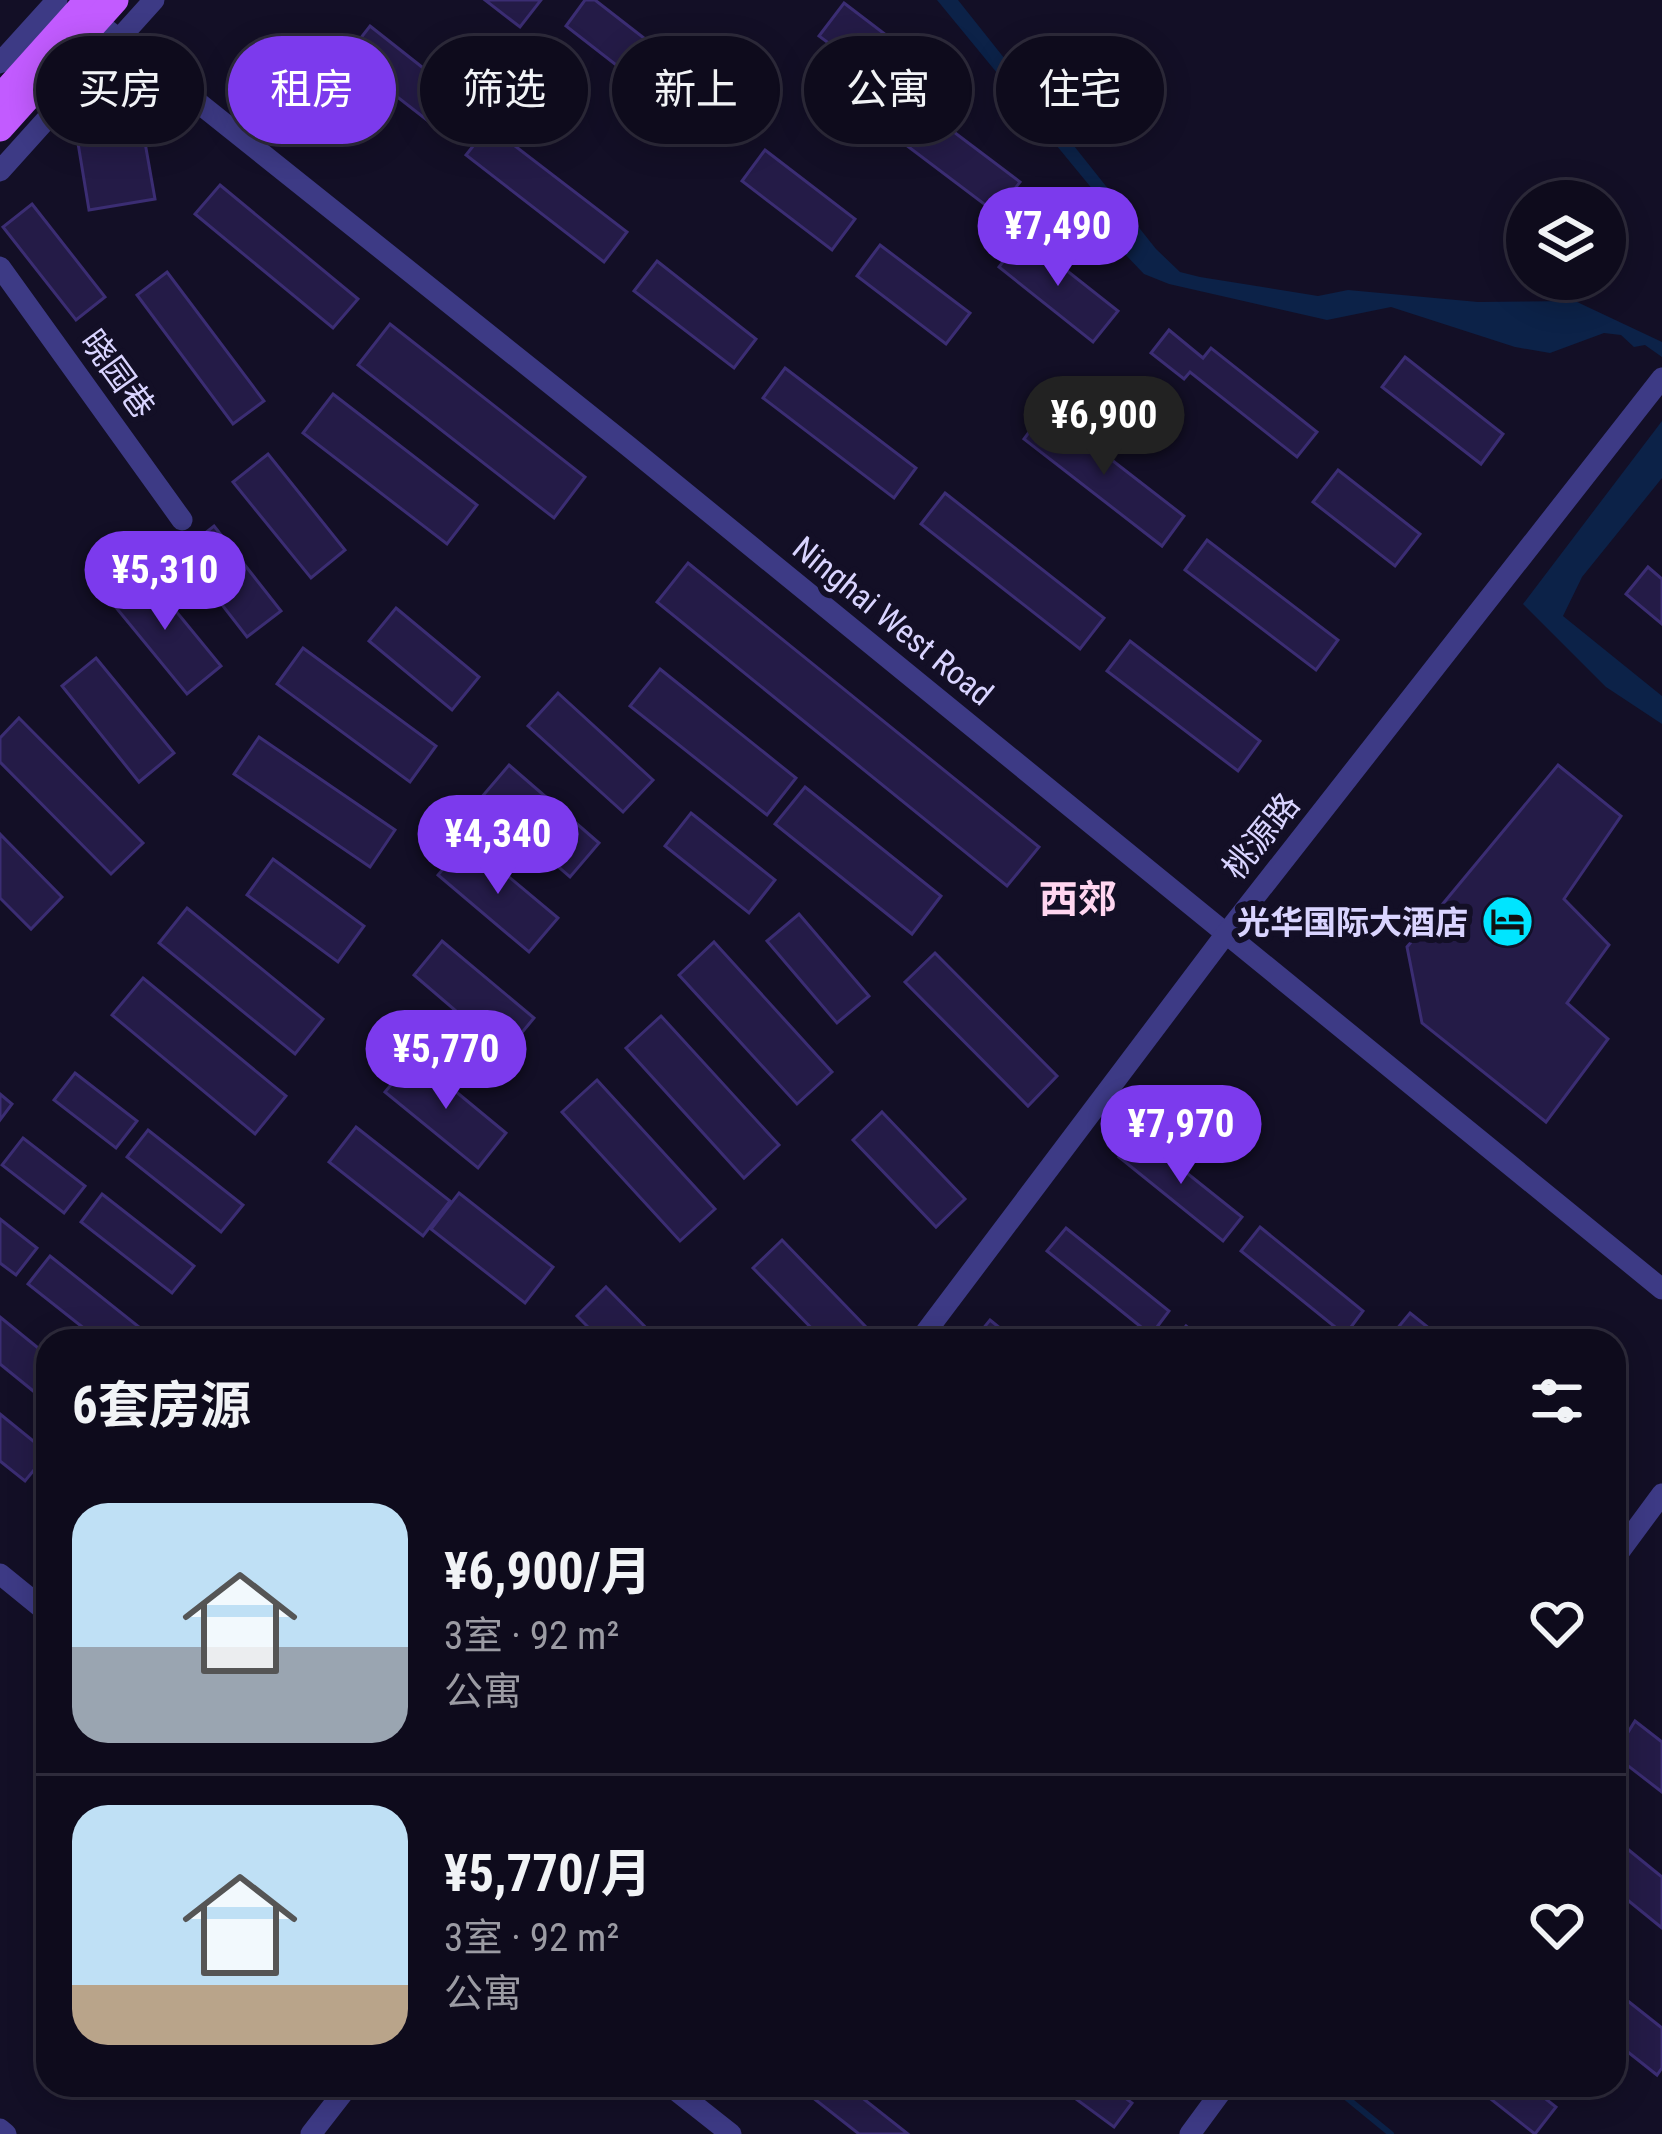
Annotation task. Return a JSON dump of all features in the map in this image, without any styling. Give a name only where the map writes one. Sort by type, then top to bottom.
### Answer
[{"type":"main road","points":[[0,98],[84,5]]},
{"type":"main road","points":[[0,128],[84,5]]},
{"type":"street","points":[[122,36],[154,0]]},
{"type":"street","points":[[0,63],[84,5]]},
{"type":"street","name":"Ninghai West Road","points":[[84,5],[115,36]]},
{"type":"street","name":"Ninghai West Road","points":[[204,108],[628,446],[1662,1289]]},
{"type":"street","points":[[0,171],[36,131]]},
{"type":"street","name":"晓园巷","points":[[0,267],[182,520]]},
{"type":"street","name":"桃源路","points":[[928,1329],[1225,934],[1662,378]]},
{"type":"street","points":[[1626,1543],[1662,1494]]},
{"type":"street","points":[[0,1574],[36,1602]]},
{"type":"street","points":[[310,2134],[339,2097]]},
{"type":"street","points":[[684,2097],[730,2134]]},
{"type":"street","points":[[1190,2134],[1217,2097]]},
{"type":"water","points":[[937,0],[958,0],[996,48],[996,72],[972,43],[972,36],[967,36]]},
{"type":"water","points":[[1055,144],[1073,144],[1180,272],[1318,296],[1348,290],[1478,302],[1575,301],[1662,342],[1662,357],[1645,345],[1634,347],[1621,335],[1604,333],[1550,353],[1515,347],[1391,307],[1327,320],[1169,284],[1144,274],[1121,250],[1112,213]]},
{"type":"water","points":[[1662,421],[1662,478],[1582,577],[1563,616],[1662,696],[1662,724],[1606,687],[1523,604]]},
{"type":"building","points":[[485,0],[541,0],[520,27]]},
{"type":"building","points":[[585,0],[595,0],[641,36],[612,36],[612,62],[588,43],[588,36],[579,36],[566,26]]},
{"type":"building","points":[[844,3],[887,36],[819,36]]},
{"type":"building","points":[[370,26],[383,36],[362,36]]},
{"type":"building","points":[[396,47],[420,65],[420,115],[396,96]]},
{"type":"building","points":[[78,144],[145,144],[155,199],[89,210]]},
{"type":"building","points":[[475,144],[512,144],[627,232],[604,262],[466,155]]},
{"type":"building","points":[[970,144],[1020,182],[996,213],[906,145]]},
{"type":"building","points":[[765,150],[855,219],[832,250],[742,181]]},
{"type":"building","points":[[220,185],[358,299],[333,328],[195,214]]},
{"type":"building","points":[[32,204],[105,297],[76,320],[3,227]]},
{"type":"building","points":[[1023,236],[1118,311],[1093,342],[999,267]]},
{"type":"building","points":[[880,245],[970,313],[946,344],[857,276]]},
{"type":"building","points":[[657,261],[756,339],[734,368],[634,291]]},
{"type":"building","points":[[167,272],[264,401],[233,424],[137,295]]},
{"type":"building","points":[[390,324],[585,477],[554,518],[358,365]]},
{"type":"building","points":[[1169,330],[1203,358],[1211,348],[1317,432],[1297,457],[1190,372],[1184,379],[1151,353]]},
{"type":"building","points":[[1405,357],[1503,434],[1481,464],[1382,387]]},
{"type":"building","points":[[785,368],[916,468],[894,498],[763,398]]},
{"type":"building","points":[[333,394],[477,505],[447,544],[303,433]]},
{"type":"building","points":[[1046,409],[1184,516],[1162,546],[1024,439]]},
{"type":"building","points":[[268,454],[345,550],[311,578],[233,482]]},
{"type":"building","points":[[1338,470],[1420,534],[1395,566],[1313,502]]},
{"type":"building","points":[[945,493],[1104,618],[1080,649],[921,524]]},
{"type":"building","points":[[214,526],[281,611],[247,637],[181,552]]},
{"type":"building","points":[[1207,540],[1338,640],[1316,670],[1185,570]]},
{"type":"building","points":[[688,563],[1039,847],[1007,886],[657,602]]},
{"type":"building","points":[[1648,567],[1662,579],[1662,624],[1626,594]]},
{"type":"building","points":[[143,571],[221,666],[187,694],[109,599]]},
{"type":"building","points":[[396,608],[479,677],[452,710],[369,641]]},
{"type":"building","points":[[1130,641],[1260,741],[1238,771],[1107,671]]},
{"type":"building","points":[[303,648],[436,746],[410,782],[277,684]]},
{"type":"building","points":[[96,658],[174,753],[139,782],[62,686]]},
{"type":"building","points":[[660,669],[796,778],[767,815],[630,706]]},
{"type":"building","points":[[558,693],[653,780],[623,812],[528,726]]},
{"type":"building","points":[[19,718],[143,843],[111,874],[0,762],[0,738]]},
{"type":"building","points":[[259,737],[395,830],[370,867],[234,774]]},
{"type":"building","points":[[509,765],[599,843],[570,877],[480,799]]},
{"type":"building","name":"光华国际大酒店","points":[[1558,765],[1621,816],[1564,899],[1609,945],[1567,1003],[1608,1039],[1546,1122],[1422,1023],[1407,947]]},
{"type":"building","points":[[805,787],[941,896],[912,934],[775,824]]},
{"type":"building","points":[[691,813],[775,880],[749,913],[665,846]]},
{"type":"building","points":[[0,834],[62,897],[31,929],[0,898]]},
{"type":"building","points":[[466,841],[558,918],[529,952],[438,875]]},
{"type":"building","points":[[273,859],[364,926],[338,962],[247,895]]},
{"type":"building","points":[[187,908],[323,1019],[295,1054],[159,943]]},
{"type":"building","points":[[799,914],[869,996],[837,1023],[767,941]]},
{"type":"building","points":[[442,941],[534,1018],[505,1053],[414,975]]},
{"type":"building","points":[[714,942],[832,1072],[797,1104],[679,975]]},
{"type":"building","points":[[935,953],[1057,1076],[1028,1106],[905,982]]},
{"type":"building","points":[[143,978],[286,1096],[255,1134],[112,1015]]},
{"type":"building","points":[[661,1016],[779,1145],[744,1178],[626,1048]]},
{"type":"building","points":[[414,1057],[506,1133],[478,1168],[385,1092]]},
{"type":"building","points":[[75,1073],[137,1121],[116,1148],[54,1100]]},
{"type":"building","points":[[597,1080],[715,1209],[680,1241],[562,1112]]},
{"type":"building","points":[[0,1094],[12,1104],[0,1120]]},
{"type":"building","points":[[882,1112],[965,1199],[936,1227],[853,1140]]},
{"type":"building","points":[[356,1127],[450,1201],[423,1236],[329,1162]]},
{"type":"building","points":[[148,1130],[243,1205],[221,1232],[127,1157]]},
{"type":"building","points":[[1138,1134],[1242,1217],[1223,1241],[1119,1157]]},
{"type":"building","points":[[23,1138],[85,1186],[64,1213],[2,1165]]},
{"type":"building","points":[[459,1193],[553,1267],[525,1303],[431,1229]]},
{"type":"building","points":[[102,1194],[194,1266],[172,1293],[81,1222]]},
{"type":"building","points":[[0,1219],[37,1248],[16,1275],[0,1263]]},
{"type":"building","points":[[1260,1227],[1363,1311],[1350,1329],[1338,1329],[1241,1251]]},
{"type":"building","points":[[1066,1228],[1169,1311],[1156,1329],[1144,1329],[1047,1251]]},
{"type":"building","points":[[782,1240],[865,1326],[812,1329],[753,1268]]},
{"type":"building","points":[[50,1256],[141,1329],[85,1329],[28,1284]]},
{"type":"building","points":[[606,1287],[647,1329],[590,1329],[577,1316]]},
{"type":"building","points":[[1410,1313],[1430,1329],[1397,1329]]},
{"type":"building","points":[[0,1317],[36,1346],[36,1393],[0,1364]]},
{"type":"building","points":[[0,1414],[36,1443],[36,1468],[25,1481],[0,1461]]},
{"type":"building","points":[[1635,1721],[1662,1742],[1662,1792],[1626,1764],[1626,1736]]},
{"type":"building","points":[[1626,1848],[1662,1877],[1662,1928],[1626,1899]]},
{"type":"building","points":[[1626,2000],[1662,2028],[1662,2068],[1657,2075],[1626,2050]]},
{"type":"building","points":[[812,2097],[861,2097],[908,2134],[859,2134]]},
{"type":"building","points":[[1073,2097],[1124,2097],[1132,2103],[1114,2127]]},
{"type":"building","points":[[1488,2097],[1543,2097],[1556,2107],[1535,2134]]},
{"type":"waterway","points":[[1346,2097],[1391,2134]]},
{"type":"place","name":"光华国际大酒店","points":[[1507,922]]},
{"type":"district","name":"西郊","points":[[1078,900]]}]
